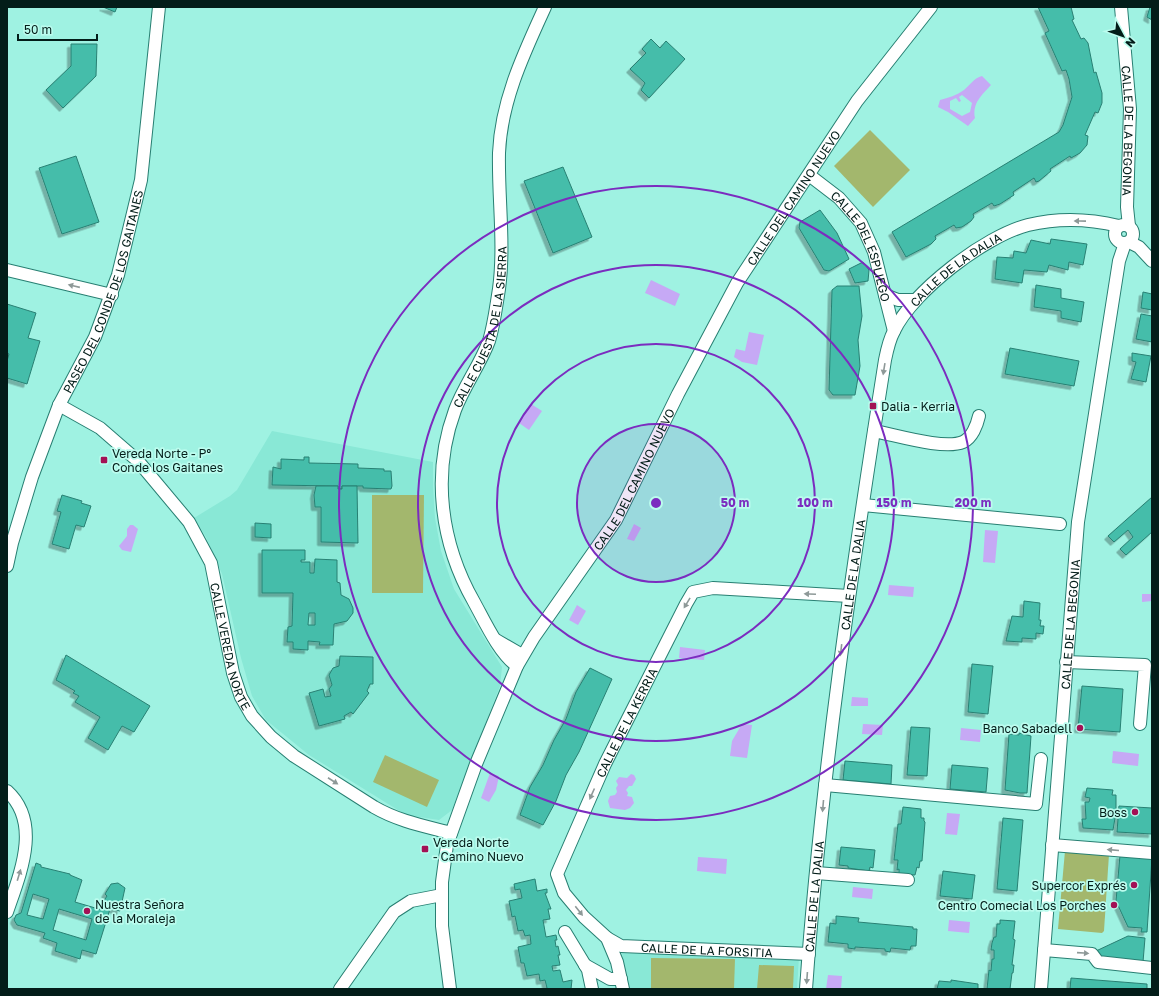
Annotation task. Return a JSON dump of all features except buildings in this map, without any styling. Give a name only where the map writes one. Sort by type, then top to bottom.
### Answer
[{"type":"street","name":"PASEO DEL CONDE DE LOS GAITANES","points":[[7,566],[12,543],[32,477],[59,405],[95,338],[112,295],[118,275],[141,180],[159,7]]},
{"type":"street","name":"CALLE CUESTA DE LA SIERRA","points":[[520,660],[496,640],[462,581],[445,529],[441,482],[446,445],[455,410],[489,341],[495,318],[500,283],[501,232],[499,152],[508,99],[525,50],[545,7]]},
{"type":"street","name":"CALLE DEL CAMINO NUEVO","points":[[450,989],[442,926],[444,860],[451,833],[476,764],[520,660],[616,520],[691,368],[737,283],[857,101],[931,7]]},
{"type":"street","name":"CALLE DE LA BEGONIA","points":[[1041,989],[1078,522],[1119,261],[1124,242],[1114,234],[1123,226],[1126,206],[1130,109],[1121,7]]},
{"type":"street","name":"CALLE DEL ESPLIEGO","points":[[808,175],[839,198],[861,223],[874,252],[894,331]]},
{"type":"street","name":"CALLE DE LA DALIA","points":[[806,989],[808,954],[825,785],[849,596],[885,360],[894,331],[904,314],[916,300],[943,275],[972,253],[993,240],[1028,225],[1081,220],[1123,226]]},
{"type":"street","points":[[1124,242],[1138,247],[1152,261]]},
{"type":"street","points":[[7,270],[112,295]]},
{"type":"street","points":[[885,295],[898,300],[916,300]]},
{"type":"street","name":"CALLE VEREDA NORTE","points":[[59,405],[100,428],[138,461],[189,522],[211,563],[233,673],[242,697],[252,716],[263,729],[282,747],[300,760],[387,814],[411,823],[451,833]]},
{"type":"street","points":[[874,432],[926,442],[953,444],[964,442],[970,437],[978,423],[979,416]]},
{"type":"street","points":[[863,505],[1060,524]]},
{"type":"street","name":"CALLE DE LA KERRIA","points":[[615,984],[618,962],[607,938],[584,918],[564,893],[557,874],[605,764],[686,604],[694,592],[713,588],[849,596]]},
{"type":"street","points":[[1066,662],[1145,665],[1140,724]]},
{"type":"street","points":[[825,785],[1036,804],[1041,759]]},
{"type":"street","points":[[7,791],[16,801],[20,809],[27,832],[21,870],[7,912]]},
{"type":"street","points":[[1052,845],[1152,853]]},
{"type":"street","points":[[816,873],[908,880]]},
{"type":"street","points":[[340,989],[394,912],[411,901],[442,895]]},
{"type":"street","points":[[564,932],[588,970],[592,989]]},
{"type":"street","name":"CALLE DE LA FORSITIA","points":[[607,938],[621,946],[808,954]]},
{"type":"street","points":[[1044,950],[1092,954],[1098,962],[1152,968]]},
{"type":"street","points":[[585,965],[615,984]]},
{"type":"shaded area","points":[[982,76],[991,85],[978,100],[974,113],[975,118],[968,126],[938,107],[940,100],[961,92]],"holes":[[[962,95],[972,103],[970,112],[962,116],[950,109],[950,101],[956,98],[959,102],[961,101],[959,97]]]},
{"type":"shaded area","points":[[870,130],[910,170],[873,207],[834,166]]},
{"type":"shaded area","points":[[651,280],[680,294],[675,306],[645,293]]},
{"type":"shaded area","points":[[749,332],[764,335],[757,365],[742,362],[734,357],[736,349],[745,351]]},
{"type":"shaded area","points":[[531,404],[542,411],[529,430],[519,423]]},
{"type":"shaded area","points":[[272,431],[433,462],[435,518],[441,551],[454,589],[502,667],[500,686],[452,810],[439,820],[406,815],[309,755],[266,720],[252,696],[241,658],[222,574],[206,537],[194,518],[230,496],[237,490]]},
{"type":"shaded area","points":[[372,495],[424,495],[423,593],[372,593]]},
{"type":"shaded area","points":[[634,524],[641,528],[634,541],[627,539]]},
{"type":"shaded area","points":[[130,525],[133,525],[138,529],[131,552],[122,550],[119,546],[127,536],[127,529]]},
{"type":"shaded area","points":[[985,530],[998,531],[995,563],[983,562]]},
{"type":"shaded area","points":[[889,585],[914,587],[913,597],[888,595]]},
{"type":"shaded area","points":[[1142,594],[1152,594],[1152,601],[1142,602]]},
{"type":"shaded area","points":[[577,605],[586,611],[578,625],[569,620]]},
{"type":"shaded area","points":[[680,647],[705,650],[704,660],[679,658]]},
{"type":"shaded area","points":[[852,697],[868,698],[868,706],[851,706]]},
{"type":"shaded area","points":[[742,724],[752,725],[747,758],[730,756],[732,741]]},
{"type":"shaded area","points":[[863,724],[883,725],[882,735],[862,734]]},
{"type":"shaded area","points":[[961,728],[981,730],[980,742],[960,740]]},
{"type":"shaded area","points":[[1113,751],[1139,754],[1138,766],[1112,763]]},
{"type":"shaded area","points":[[385,755],[439,780],[427,807],[373,782]]},
{"type":"shaded area","points":[[490,773],[499,776],[496,790],[489,802],[481,798]]},
{"type":"shaded area","points":[[631,774],[634,775],[636,779],[632,786],[629,786],[626,790],[628,793],[627,796],[632,797],[634,803],[630,808],[625,810],[610,808],[608,801],[610,796],[615,795],[617,792],[616,788],[618,785],[616,781],[619,777],[627,778]]},
{"type":"shaded area","points":[[947,813],[960,814],[957,835],[945,834]]},
{"type":"shaded area","points":[[1065,851],[1109,854],[1104,931],[1102,933],[1058,929]]},
{"type":"shaded area","points":[[698,857],[727,859],[726,874],[697,871]]},
{"type":"shaded area","points":[[853,887],[873,889],[872,899],[852,897]]},
{"type":"shaded area","points":[[949,920],[970,922],[969,933],[948,931]]},
{"type":"shaded area","points":[[622,953],[799,957],[797,989],[629,989]]},
{"type":"shaded area","points":[[651,958],[735,959],[734,989],[651,989]]},
{"type":"shaded area","points":[[759,965],[794,966],[793,989],[757,989]]},
{"type":"shaded area","points":[[828,975],[842,976],[841,989],[826,989]]},
{"type":"place","name":"Dalia - Kerria","points":[[873,406]]},
{"type":"place","name":"Vereda Norte - Pº Conde los Gaitanes","points":[[104,460]]},
{"type":"place","name":"Banco Sabadell","points":[[1080,728]]},
{"type":"place","name":"Boss","points":[[1135,812]]},
{"type":"place","name":"Vereda Norte - Camino Nuevo","points":[[425,849]]},
{"type":"place","name":"Supercor Exprés","points":[[1134,885]]},
{"type":"place","name":"Centro Comecial Los Porches","points":[[1114,905]]},
{"type":"place","name":"Nuestra Señora de la Moraleja","points":[[87,911]]}]
